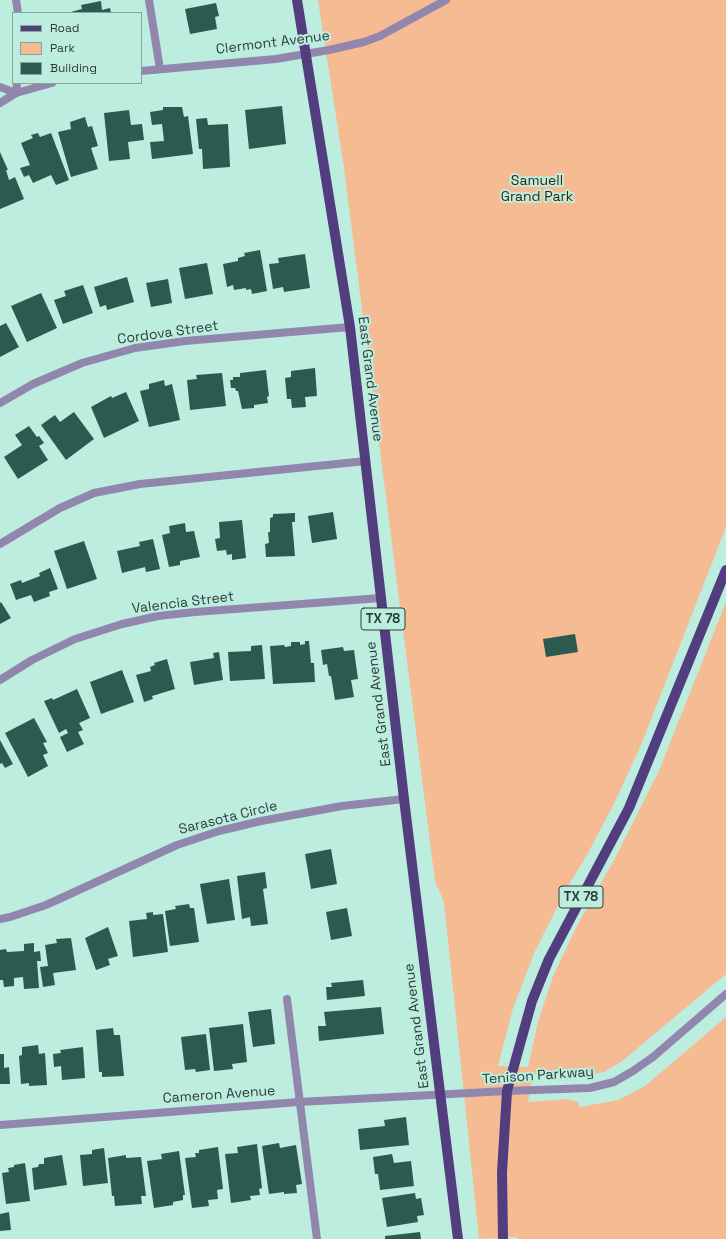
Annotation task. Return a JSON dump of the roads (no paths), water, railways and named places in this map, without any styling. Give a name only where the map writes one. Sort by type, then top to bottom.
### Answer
[{"type":"main road","name":"East Grand Avenue","points":[[298,0],[350,327],[404,799],[458,1239]]},
{"type":"main road","name":"TX 78","points":[[503,1239],[502,1172],[507,1091],[532,1001],[549,959],[629,808],[726,570]]},
{"type":"street","points":[[16,0],[18,12]]},
{"type":"street","points":[[149,0],[160,69]]},
{"type":"street","name":"Clermont Avenue","points":[[142,71],[306,55],[364,42],[380,36],[446,0]]},
{"type":"street","points":[[16,93],[17,84]]},
{"type":"street","points":[[0,103],[16,93],[48,84]]},
{"type":"street","points":[[0,87],[16,93]]},
{"type":"street","name":"Cordova Street","points":[[0,403],[33,384],[82,363],[136,348],[185,341],[350,327]]},
{"type":"street","points":[[0,544],[60,508],[94,493],[140,484],[366,461]]},
{"type":"street","name":"Valencia Street","points":[[0,680],[32,660],[75,639],[122,624],[158,616],[381,598]]},
{"type":"street","name":"Sarasota Circle","points":[[0,919],[46,905],[177,844],[219,831],[342,806],[404,799]]},
{"type":"street","name":"Tenison Parkway","points":[[440,1095],[590,1088],[614,1082],[634,1071],[653,1057],[726,994]]},
{"type":"street","points":[[287,999],[317,1239]]},
{"type":"street","name":"Cameron Avenue","points":[[0,1125],[299,1102],[440,1095]]},
{"type":"park label","name":"Samuell Grand Park","points":[[537,190]]}]
